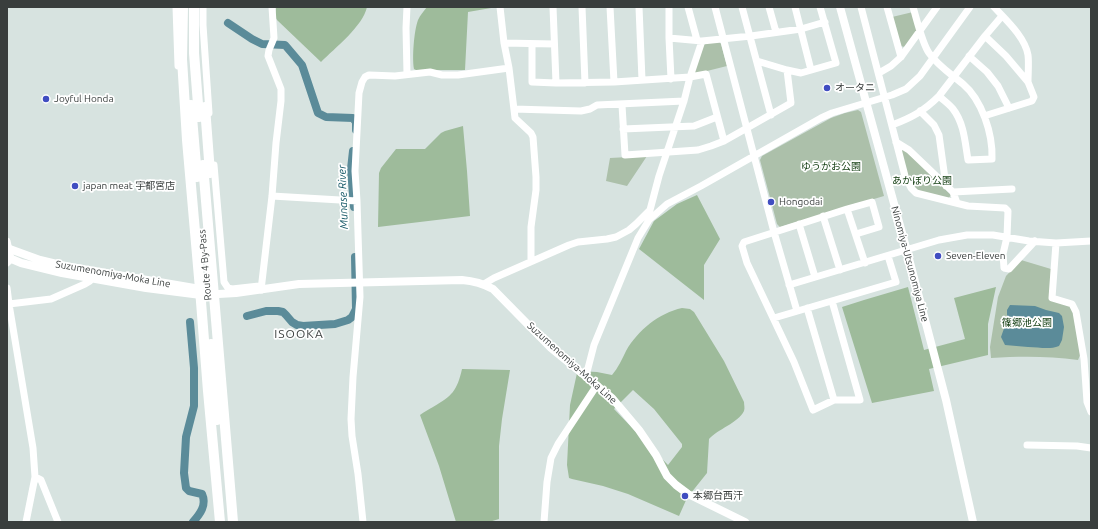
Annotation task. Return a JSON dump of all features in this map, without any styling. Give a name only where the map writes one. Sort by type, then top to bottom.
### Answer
[{"type":"highway","points":[[183,7],[182,59],[185,118],[220,522]]},
{"type":"highway","name":"Route 4 By-Pass","points":[[186,7],[188,67],[233,522]]},
{"type":"highway","name":"Route 4 By-Pass","points":[[194,7],[194,53],[208,264]]},
{"type":"highway","points":[[198,7],[205,118],[238,522]]},
{"type":"highway","name":"Route 4 By-Pass","points":[[213,320],[226,522]]},
{"type":"main road","name":"Ninomiya-Utsunomiya Line","points":[[840,7],[946,400],[973,522]]},
{"type":"main road","name":"Suzumenomiya-Moka Line","points":[[8,253],[66,266],[201,292]]},
{"type":"main road","name":"Suzumenomiya-Moka Line","points":[[8,253],[38,268],[146,288],[220,294],[299,284],[462,280],[484,284],[493,289],[551,348],[612,398],[639,430],[656,455],[667,476],[676,485],[688,494],[745,522]]},
{"type":"street","points":[[176,7],[177,54],[183,140]]},
{"type":"street","points":[[203,7],[208,99],[224,282],[228,288],[261,288],[281,101],[281,89],[268,56],[274,38],[272,7]]},
{"type":"street","points":[[406,7],[408,74]]},
{"type":"street","points":[[500,7],[515,118],[531,133],[533,137],[536,184],[531,227],[532,261]]},
{"type":"street","points":[[553,7],[556,84]]},
{"type":"street","points":[[582,7],[585,83]]},
{"type":"street","points":[[610,7],[614,82]]},
{"type":"street","points":[[639,7],[642,80]]},
{"type":"street","points":[[669,7],[670,79]]},
{"type":"street","points":[[484,284],[494,278],[569,245],[611,238],[629,230],[650,210],[684,101],[700,40],[688,7]]},
{"type":"street","points":[[715,7],[796,311]]},
{"type":"street","points":[[742,7],[771,114]]},
{"type":"street","points":[[769,7],[776,32]]},
{"type":"street","points":[[795,7],[811,70]]},
{"type":"street","points":[[757,61],[801,73],[836,63],[820,7]]},
{"type":"street","points":[[862,7],[905,176],[911,188],[916,193],[968,206],[1005,208],[1008,211],[1007,237],[1003,254],[1004,268],[1009,269],[1035,241]]},
{"type":"street","points":[[887,7],[901,57]]},
{"type":"street","points":[[913,7],[919,30],[928,52],[941,67],[973,94],[980,106],[984,116],[992,152],[992,159],[968,160],[964,134],[959,119],[952,108],[939,96]]},
{"type":"street","points":[[879,73],[891,66],[901,57],[937,7]]},
{"type":"street","points":[[586,376],[594,345],[641,234],[649,220],[667,204],[821,118],[832,113],[900,92],[912,84],[920,76],[970,7]]},
{"type":"street","points":[[994,7],[1022,38],[1028,55],[1028,82]]},
{"type":"street","points":[[892,125],[911,118],[931,104],[939,96],[953,76],[1002,16]]},
{"type":"street","points":[[669,38],[700,40],[751,36],[801,29],[825,22]]},
{"type":"street","points":[[984,116],[1032,101],[1034,97],[1028,82],[1006,56],[985,36]]},
{"type":"street","points":[[504,43],[554,44]]},
{"type":"street","points":[[532,44],[532,82],[556,84],[614,82],[670,79],[706,74],[724,141]]},
{"type":"street","points":[[969,56],[987,72],[998,86],[1009,108]]},
{"type":"street","points":[[363,522],[351,419],[360,298],[355,171],[359,93],[362,82],[369,74],[395,76],[430,72],[442,75],[458,75],[509,68]]},
{"type":"street","points":[[622,105],[625,155],[698,150],[724,141],[792,103],[787,70]]},
{"type":"street","points":[[514,109],[581,111],[590,109],[597,105],[684,101]]},
{"type":"street","points":[[920,111],[934,125],[939,135],[946,186]]},
{"type":"street","points":[[623,129],[694,126],[717,117]]},
{"type":"street","points":[[896,142],[909,150],[953,192],[957,203]]},
{"type":"street","points":[[953,192],[1012,189]]},
{"type":"street","points":[[272,196],[357,201]]},
{"type":"street","points":[[832,301],[860,400],[834,400],[812,410],[794,362],[748,263],[742,246],[744,242],[823,216],[872,202],[879,227],[856,234]]},
{"type":"street","points":[[847,209],[865,263]]},
{"type":"street","points":[[823,216],[840,270]]},
{"type":"street","points":[[799,224],[815,277]]},
{"type":"street","points":[[629,230],[636,230],[641,234]]},
{"type":"street","points":[[789,285],[907,251],[939,240],[958,236],[993,235],[1056,243],[1091,241]]},
{"type":"street","points":[[1056,243],[1052,298],[1072,304],[1076,312],[1084,359],[1087,402],[1091,412]]},
{"type":"street","points":[[774,318],[896,282],[888,256]]},
{"type":"street","points":[[9,304],[51,298],[85,284],[90,281],[90,278]]},
{"type":"street","points":[[7,288],[33,448],[35,477],[26,522]]},
{"type":"street","points":[[807,308],[834,400]]},
{"type":"street","points":[[544,522],[547,482],[552,458],[558,444],[597,385]]},
{"type":"street","points":[[1027,445],[1077,446],[1091,448]]},
{"type":"street","points":[[35,477],[42,480],[58,522]]},
{"type":"green space","points":[[276,7],[367,7],[360,22],[321,62],[277,20],[275,17]]},
{"type":"green space","points":[[427,7],[497,7],[468,12],[465,70],[414,69],[414,37],[418,20]]},
{"type":"green space","points":[[913,12],[917,31],[905,47],[900,46],[892,17]]},
{"type":"green space","points":[[719,41],[727,66],[695,74],[694,72],[702,46],[707,43]]},
{"type":"green space","name":"ゆうがお公園","points":[[858,110],[861,112],[884,196],[780,227],[777,224],[760,160],[762,156],[831,118]]},
{"type":"green space","points":[[463,126],[470,216],[378,227],[379,173],[381,168],[396,149],[425,149],[441,133]]},
{"type":"green space","name":"あかぼり公園","points":[[905,149],[951,195],[948,199],[919,191],[909,182],[901,151]]},
{"type":"green space","points":[[647,156],[627,186],[606,181],[610,158]]},
{"type":"green space","points":[[697,195],[720,239],[704,265],[704,300],[639,249],[654,221],[677,204]]},
{"type":"green space","name":"篠郷池公園","points":[[1021,260],[1051,269],[1050,300],[1071,306],[1074,313],[1081,353],[1078,360],[1035,357],[991,358],[990,347],[998,297],[1006,276]]},
{"type":"green space","points":[[908,287],[924,350],[965,339],[954,298],[996,287],[988,324],[988,355],[929,369],[934,391],[872,403],[842,307]]},
{"type":"green space","points":[[682,308],[690,309],[694,312],[724,361],[744,402],[744,411],[741,415],[709,439],[707,473],[687,498],[679,516],[628,494],[569,478],[567,465],[570,405],[577,373],[579,371],[597,372],[612,375],[631,343],[643,329],[657,318],[673,310]],"holes":[[[633,390],[654,409],[682,444],[682,447],[668,465],[614,409]]]},
{"type":"green space","points":[[462,369],[510,370],[499,446],[499,519],[489,522],[456,522],[439,466],[420,415],[445,400],[453,392],[458,383]]},
{"type":"water","points":[[1010,305],[1035,306],[1059,313],[1062,316],[1064,327],[1062,340],[1059,346],[1048,348],[1005,345],[1001,337],[1007,320],[1007,310]]},
{"type":"waterway","name":"Munase River","points":[[228,23],[262,44],[285,45],[302,65],[318,113],[326,117],[353,118],[356,122],[356,130]]},
{"type":"waterway","name":"Munase River","points":[[353,151],[351,169],[354,207]]},
{"type":"waterway","name":"Munase River","points":[[247,316],[266,311],[278,311],[283,312],[292,322],[303,326],[335,324],[348,320],[352,317],[356,309],[355,257]]},
{"type":"waterway","name":"Munase River","points":[[190,322],[194,368],[194,406],[186,437],[184,473],[186,488],[189,491],[202,494],[204,502],[200,513],[193,522]]},
{"type":"place","name":"オータニ","points":[[827,88]]},
{"type":"place","name":"Joyful Honda","points":[[46,99]]},
{"type":"place","name":"japan meat 宇都宮店","points":[[75,186]]},
{"type":"place","name":"Hongodai","points":[[771,202]]},
{"type":"place","name":"Seven-Eleven","points":[[938,256]]},
{"type":"place","name":"本郷台西汗","points":[[685,496]]},
{"type":"district","name":"ISOOKA","points":[[299,334]]}]
